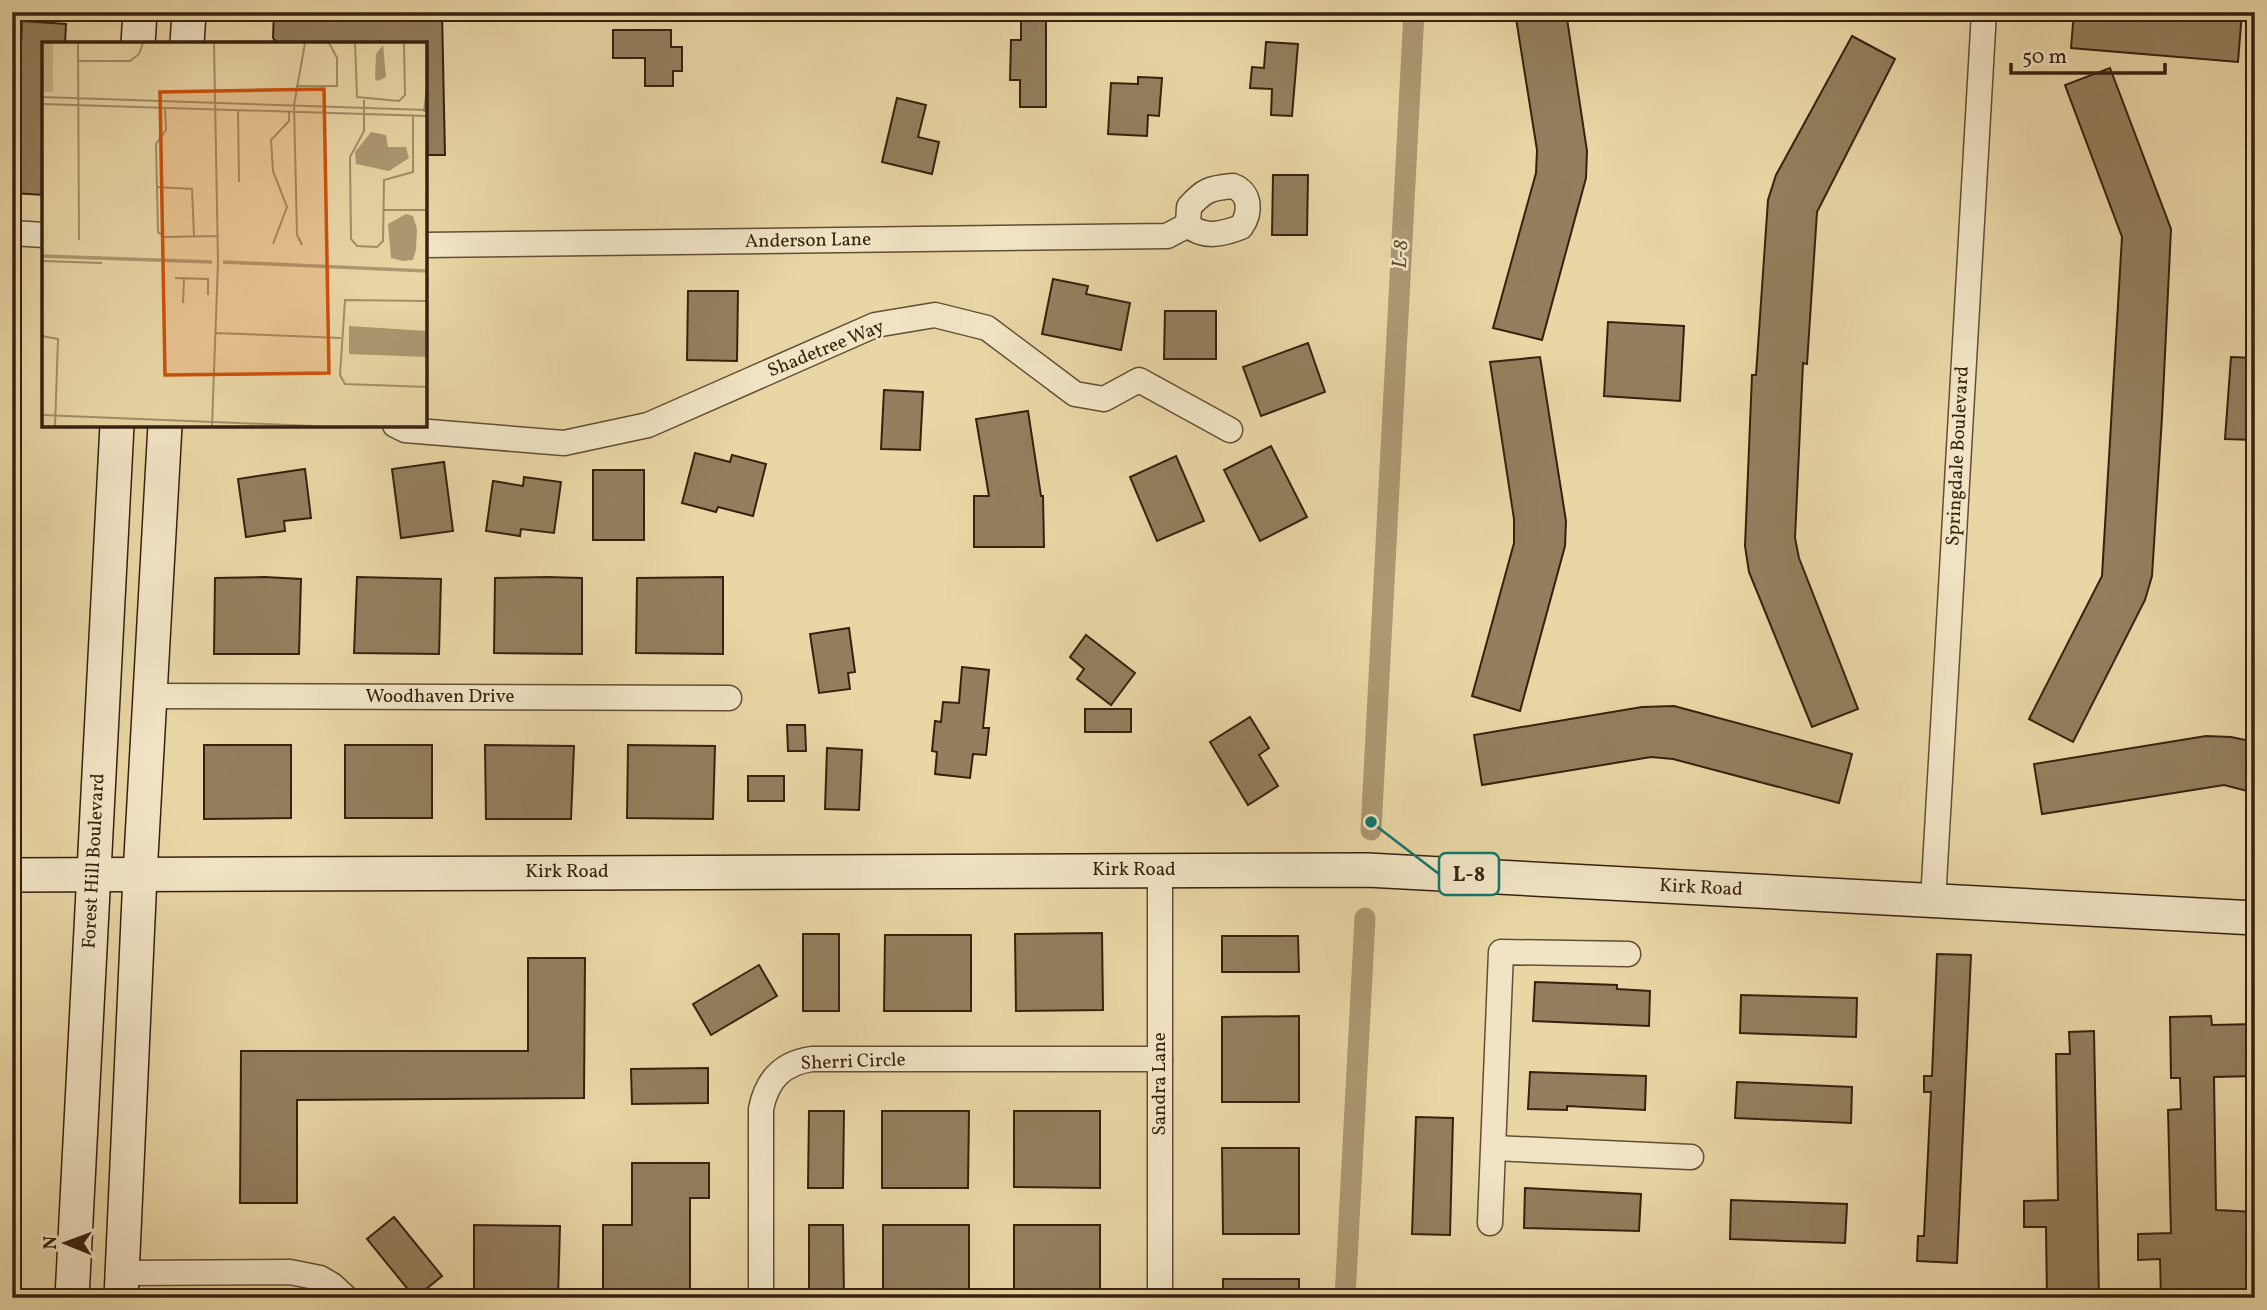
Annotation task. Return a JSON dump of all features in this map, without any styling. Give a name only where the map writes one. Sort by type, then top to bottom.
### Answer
[{"type":"street","points":[[138,42],[139,12]]},
{"type":"street","points":[[187,42],[189,12]]},
{"type":"street","name":"Springdale Boulevard","points":[[1933,901],[1984,12]]},
{"type":"street","points":[[12,217],[42,218]]},
{"type":"street","name":"Anderson Lane","points":[[427,245],[1167,236],[1188,225]]},
{"type":"street","points":[[12,233],[42,235]]},
{"type":"street","name":"Shadetree Way","points":[[400,427],[405,430],[564,443],[648,425],[875,325],[935,315],[987,328],[1075,394],[1104,399],[1139,380],[1230,430]]},
{"type":"street","name":"Forest Hill Boulevard","points":[[72,1298],[117,427]]},
{"type":"street","points":[[165,427],[140,875],[122,1285],[298,1273],[332,1285],[346,1298]]},
{"type":"street","name":"Woodhaven Drive","points":[[150,696],[729,698]]},
{"type":"street","name":"Sandra Lane","points":[[1160,870],[1160,1298]]},
{"type":"street","name":"Kirk Road","points":[[12,875],[1367,870],[2255,918]]},
{"type":"street","points":[[1489,1223],[1501,952],[1628,954]]},
{"type":"street","name":"Sherri Circle","points":[[761,1298],[761,1109],[764,1093],[772,1079],[783,1069],[797,1061],[813,1059],[1160,1059]]},
{"type":"street","points":[[1494,1148],[1691,1157]]},
{"type":"building","points":[[274,12],[442,12],[445,155],[427,155],[427,42],[276,42],[273,38]]},
{"type":"building","points":[[1515,12],[1566,12],[1587,151],[1586,178],[1542,340],[1493,328],[1536,173],[1537,150]]},
{"type":"building","points":[[2074,12],[2242,12],[2238,62],[2071,48]]},
{"type":"building","points":[[1021,13],[1046,13],[1046,107],[1020,107],[1020,80],[1010,80],[1011,40],[1021,40]]},
{"type":"building","points":[[22,21],[66,24],[65,42],[42,42],[42,195],[12,193]]},
{"type":"building","points":[[613,30],[671,30],[671,47],[682,47],[682,71],[673,71],[673,86],[645,86],[645,58],[613,58]]},
{"type":"building","points":[[1852,36],[1895,59],[1817,212],[1807,364],[1803,363],[1795,538],[1799,558],[1858,709],[1812,727],[1749,572],[1745,546],[1752,375],[1756,375],[1768,200],[1776,175]]},
{"type":"building","points":[[1266,42],[1298,44],[1292,116],[1271,115],[1272,89],[1250,88],[1252,67],[1264,68]]},
{"type":"building","points":[[2110,68],[2171,229],[2162,417],[2152,576],[2145,600],[2073,742],[2029,719],[2102,576],[2122,237],[2065,85]]},
{"type":"building","points":[[1138,77],[1162,78],[1159,116],[1148,115],[1147,136],[1108,134],[1111,83],[1138,84]]},
{"type":"building","points":[[897,98],[926,105],[918,137],[939,142],[932,174],[882,162]]},
{"type":"building","points":[[1273,175],[1308,175],[1307,235],[1272,235]]},
{"type":"building","points":[[1053,279],[1088,286],[1086,294],[1130,303],[1121,350],[1042,334]]},
{"type":"building","points":[[688,291],[738,291],[737,361],[687,360]]},
{"type":"building","points":[[1165,311],[1216,311],[1216,359],[1164,359]]},
{"type":"building","points":[[1608,322],[1684,326],[1680,401],[1604,396]]},
{"type":"building","points":[[1308,343],[1325,392],[1261,416],[1243,367]]},
{"type":"building","points":[[1540,357],[1566,521],[1565,546],[1520,711],[1472,696],[1514,543],[1514,519],[1490,362]]},
{"type":"building","points":[[2231,357],[2255,358],[2255,440],[2225,439]]},
{"type":"building","points":[[884,390],[923,392],[920,450],[881,449]]},
{"type":"building","points":[[1028,411],[1043,496],[1044,547],[974,547],[974,496],[989,496],[976,419]]},
{"type":"building","points":[[1271,446],[1307,517],[1260,541],[1224,470]]},
{"type":"building","points":[[695,453],[730,462],[732,455],[766,464],[753,516],[718,507],[716,512],[682,503]]},
{"type":"building","points":[[1176,456],[1204,521],[1157,541],[1130,477]]},
{"type":"building","points":[[444,462],[453,531],[401,538],[392,469]]},
{"type":"building","points":[[305,469],[311,518],[284,521],[285,531],[246,537],[238,479]]},
{"type":"building","points":[[593,470],[644,470],[644,540],[593,540]]},
{"type":"building","points":[[524,477],[561,482],[554,533],[521,529],[520,536],[486,531],[493,481],[523,486]]},
{"type":"building","points":[[357,577],[441,579],[439,654],[354,653]]},
{"type":"building","points":[[723,577],[723,654],[636,653],[637,578]]},
{"type":"building","points":[[215,578],[301,579],[299,654],[214,654]]},
{"type":"building","points":[[495,578],[582,578],[582,654],[494,653]]},
{"type":"building","points":[[849,628],[855,672],[848,673],[850,689],[819,693],[810,634]]},
{"type":"building","points":[[1086,635],[1135,673],[1111,705],[1077,679],[1084,669],[1070,657]]},
{"type":"building","points":[[962,667],[989,670],[983,728],[989,728],[986,755],[973,754],[970,778],[935,774],[937,752],[932,751],[935,721],[941,722],[943,702],[959,703]]},
{"type":"building","points":[[1674,706],[1852,754],[1839,803],[1673,759],[1651,757],[1482,785],[1474,735],[1642,707]]},
{"type":"building","points":[[1085,709],[1131,709],[1131,732],[1085,732]]},
{"type":"building","points":[[1250,717],[1269,748],[1259,755],[1278,786],[1248,805],[1210,742]]},
{"type":"building","points":[[787,725],[805,725],[806,751],[788,751]]},
{"type":"building","points":[[2206,736],[2255,742],[2255,793],[2224,785],[2042,814],[2034,764]]},
{"type":"building","points":[[204,745],[291,745],[291,818],[204,819]]},
{"type":"building","points":[[345,745],[432,745],[432,818],[345,818]]},
{"type":"building","points":[[485,745],[574,746],[571,819],[486,819]]},
{"type":"building","points":[[628,745],[715,746],[713,819],[627,818]]},
{"type":"building","points":[[827,748],[862,750],[859,810],[825,809]]},
{"type":"building","points":[[748,776],[784,776],[784,801],[748,801]]},
{"type":"building","points":[[1102,933],[1103,1010],[1016,1011],[1015,934]]},
{"type":"building","points":[[803,934],[839,934],[839,1011],[803,1011]]},
{"type":"building","points":[[885,935],[971,935],[971,1011],[884,1011]]},
{"type":"building","points":[[1222,936],[1298,936],[1299,972],[1222,972]]},
{"type":"building","points":[[1937,954],[1971,955],[1957,1263],[1917,1261],[1918,1236],[1924,1236],[1931,1092],[1924,1092],[1924,1076],[1932,1076]]},
{"type":"building","points":[[528,958],[585,958],[584,1098],[297,1100],[297,1203],[240,1203],[241,1051],[528,1051]]},
{"type":"building","points":[[759,965],[777,996],[711,1035],[693,1004]]},
{"type":"building","points":[[1535,982],[1617,985],[1617,989],[1650,991],[1649,1026],[1533,1021]]},
{"type":"building","points":[[1741,995],[1857,998],[1856,1037],[1740,1033]]},
{"type":"building","points":[[1299,1016],[1299,1102],[1222,1102],[1222,1017]]},
{"type":"building","points":[[2211,1016],[2212,1025],[2255,1024],[2255,1076],[2214,1077],[2216,1210],[2255,1212],[2255,1293],[2218,1291],[2218,1298],[2161,1298],[2160,1259],[2138,1260],[2138,1234],[2171,1233],[2168,1110],[2181,1109],[2180,1078],[2171,1078],[2170,1017]]},
{"type":"building","points":[[2094,1031],[2099,1298],[2047,1298],[2046,1227],[2024,1227],[2024,1201],[2058,1200],[2056,1054],[2070,1054],[2069,1032]]},
{"type":"building","points":[[708,1068],[708,1103],[632,1104],[631,1069]]},
{"type":"building","points":[[1530,1072],[1646,1076],[1645,1110],[1567,1106],[1567,1110],[1528,1109]]},
{"type":"building","points":[[1737,1082],[1852,1087],[1851,1123],[1735,1118]]},
{"type":"building","points":[[809,1111],[844,1111],[843,1188],[808,1188]]},
{"type":"building","points":[[882,1111],[969,1111],[968,1188],[882,1188]]},
{"type":"building","points":[[1014,1111],[1100,1111],[1100,1188],[1014,1187]]},
{"type":"building","points":[[1416,1117],[1453,1118],[1450,1235],[1412,1234]]},
{"type":"building","points":[[1222,1148],[1299,1148],[1299,1234],[1223,1234]]},
{"type":"building","points":[[632,1163],[709,1163],[709,1198],[690,1198],[690,1298],[603,1298],[603,1225],[632,1225]]},
{"type":"building","points":[[1525,1188],[1641,1194],[1639,1231],[1524,1228]]},
{"type":"building","points":[[1731,1200],[1847,1204],[1845,1243],[1730,1239]]},
{"type":"building","points":[[394,1217],[442,1276],[415,1298],[367,1239]]},
{"type":"building","points":[[474,1225],[560,1226],[558,1298],[474,1298]]},
{"type":"building","points":[[809,1225],[843,1225],[844,1298],[809,1298]]},
{"type":"building","points":[[883,1225],[969,1225],[969,1298],[883,1298]]},
{"type":"building","points":[[1014,1225],[1100,1225],[1100,1298],[1014,1298]]},
{"type":"building","points":[[1223,1279],[1299,1279],[1299,1298],[1223,1298]]},
{"type":"waterway","name":"L-8","points":[[1371,830],[1414,12]]},
{"type":"waterway","name":"L-8","points":[[1345,1298],[1365,918]]},
{"type":"place","name":"L-8","points":[[1371,822]]}]
